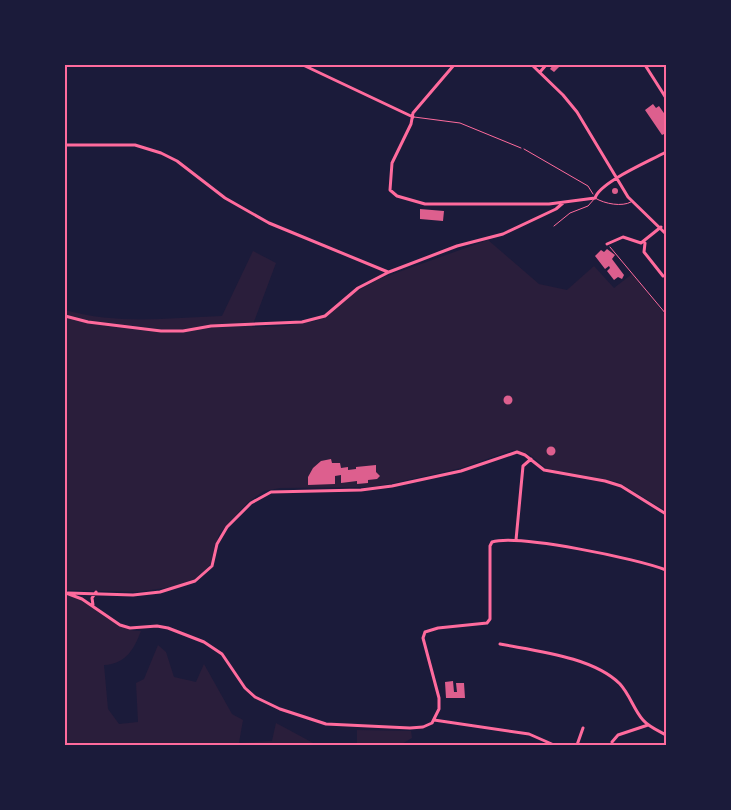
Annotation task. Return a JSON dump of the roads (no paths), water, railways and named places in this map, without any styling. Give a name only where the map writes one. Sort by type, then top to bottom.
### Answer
[{"type":"street","points":[[303,65],[413,117]]},
{"type":"street","points":[[454,65],[415,110],[392,163],[390,190],[397,196],[425,204],[563,203],[595,198],[601,189],[666,152]]},
{"type":"street","points":[[532,65],[577,112],[632,202],[661,227],[666,234]]},
{"type":"street","points":[[540,72],[546,65]]},
{"type":"street","points":[[645,65],[666,98]]},
{"type":"street","points":[[65,145],[135,145],[161,153],[177,161],[225,198],[269,223],[388,272]]},
{"type":"street","points":[[65,316],[88,322],[183,332],[211,326],[302,322],[325,316],[358,288],[388,272],[457,246],[503,234],[556,209],[563,203]]},
{"type":"street","points":[[608,244],[623,237],[639,244],[645,242],[661,227]]},
{"type":"street","points":[[645,242],[644,252],[663,276]]},
{"type":"street","points":[[66,593],[97,592],[133,595],[182,587],[194,581],[212,566],[217,544],[227,527],[250,503],[271,492],[368,489],[444,475],[517,452],[531,459],[544,470],[605,481],[621,486],[666,514]]},
{"type":"street","points":[[516,540],[523,466],[531,459]]},
{"type":"street","points":[[66,593],[93,606],[127,628],[168,628],[204,642],[222,654],[245,688],[255,697],[315,721],[326,724],[410,728],[424,727],[434,720],[439,709],[439,698],[423,635],[428,630],[438,628],[489,622],[491,612],[490,546],[495,541],[516,540],[618,557],[666,570]]},
{"type":"street","points":[[93,606],[92,598],[97,592]]},
{"type":"street","points":[[500,644],[558,656],[589,666],[609,676],[621,685],[648,725],[666,735]]},
{"type":"street","points":[[434,720],[529,734],[554,745]]},
{"type":"street","points":[[612,742],[618,735],[648,725]]},
{"type":"street","points":[[578,745],[583,728]]},
{"type":"lane","points":[[413,117],[460,123],[521,148]]},
{"type":"lane","points":[[554,226],[570,213],[588,206],[595,198],[606,202],[622,204],[632,202]]}]
